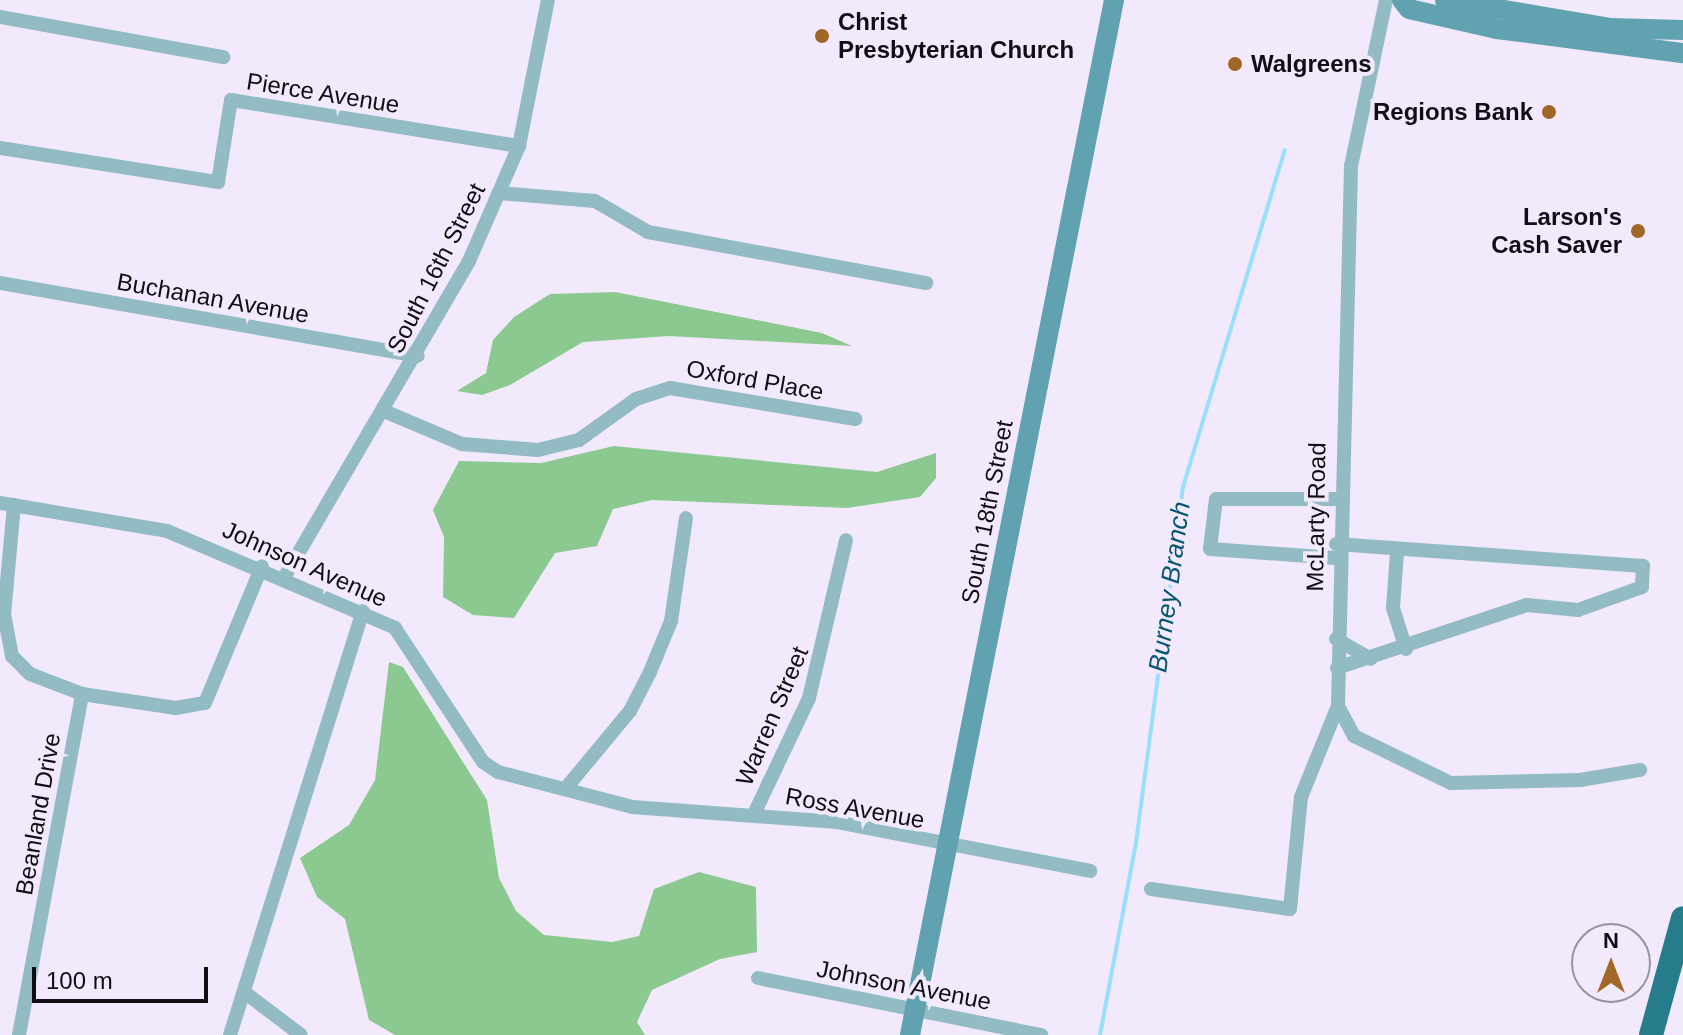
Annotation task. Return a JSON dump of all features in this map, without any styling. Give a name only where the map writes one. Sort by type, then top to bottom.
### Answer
[{"type":"highway","points":[[1651,1035],[1683,918]]},
{"type":"street","name":"South 16th Street","points":[[285,576],[418,356],[499,193],[519,146],[548,0]]},
{"type":"street","name":"South 18th Street","points":[[910,1035],[1114,0]]},
{"type":"street","name":"McLarty Road","points":[[1338,706],[1336,551],[1351,166],[1386,0]]},
{"type":"street","points":[[1402,0],[1409,9],[1497,29],[1683,53]]},
{"type":"street","points":[[1445,0],[1610,28],[1683,30]]},
{"type":"street","points":[[0,17],[223,57]]},
{"type":"street","name":"Pierce Avenue","points":[[0,148],[218,182],[231,100],[519,146]]},
{"type":"street","points":[[499,193],[595,201],[648,232],[926,283]]},
{"type":"street","name":"Buchanan Avenue","points":[[0,283],[418,356]]},
{"type":"street","name":"Oxford Place","points":[[384,411],[462,444],[538,450],[579,440],[636,399],[670,388],[855,419]]},
{"type":"street","points":[[1337,668],[1406,649],[1527,605],[1578,610],[1642,587],[1643,566],[1451,550],[1397,553],[1210,549],[1216,499],[1339,499]]},
{"type":"street","points":[[7,504],[4,627],[12,656],[30,674],[82,694],[176,708],[205,703],[262,566]]},
{"type":"street","name":"Johnson Avenue","points":[[7,504],[156,528],[262,566],[363,611],[395,628],[416,652],[483,762],[566,788]]},
{"type":"street","points":[[566,788],[630,711],[650,672],[671,621],[686,518]]},
{"type":"street","name":"Warren Street","points":[[754,814],[809,698],[846,540]]},
{"type":"street","points":[[1397,553],[1393,608],[1406,649]]},
{"type":"street","points":[[230,1035],[363,611]]},
{"type":"street","points":[[1336,639],[1371,659]]},
{"type":"street","name":"Beanland Drive","points":[[19,1035],[82,694]]},
{"type":"street","points":[[1338,706],[1354,736],[1451,783],[1580,780],[1640,770]]},
{"type":"street","points":[[1151,889],[1290,909],[1301,797],[1338,706]]},
{"type":"street","name":"Ross Avenue","points":[[566,788],[632,807],[836,822],[947,846],[1090,871]]},
{"type":"street","name":"Johnson Avenue","points":[[758,978],[1041,1035]]},
{"type":"street","points":[[244,992],[301,1035]]},
{"type":"green space","points":[[615,292],[822,333],[852,346],[669,336],[583,342],[510,385],[482,395],[457,391],[486,373],[493,340],[514,317],[550,294]]},
{"type":"green space","points":[[614,446],[877,472],[936,453],[936,478],[920,497],[847,508],[652,500],[613,509],[597,546],[555,553],[514,618],[473,615],[443,597],[444,537],[433,510],[459,461],[541,463]]},
{"type":"green space","points":[[389,662],[403,667],[487,800],[499,878],[516,911],[544,935],[612,942],[639,936],[654,889],[699,872],[756,887],[757,952],[720,959],[652,990],[637,1022],[645,1035],[395,1035],[369,1020],[345,919],[317,897],[300,858],[349,825],[375,780]]},
{"type":"waterway","name":"Burney Branch","points":[[1100,1035],[1136,843],[1183,487],[1285,150]]},
{"type":"place","name":"Christ Presbyterian Church","points":[[822,36]]},
{"type":"place","name":"Walgreens","points":[[1235,64]]},
{"type":"place","name":"Regions Bank","points":[[1549,112]]},
{"type":"place","name":"Larson's Cash Saver","points":[[1638,231]]}]
